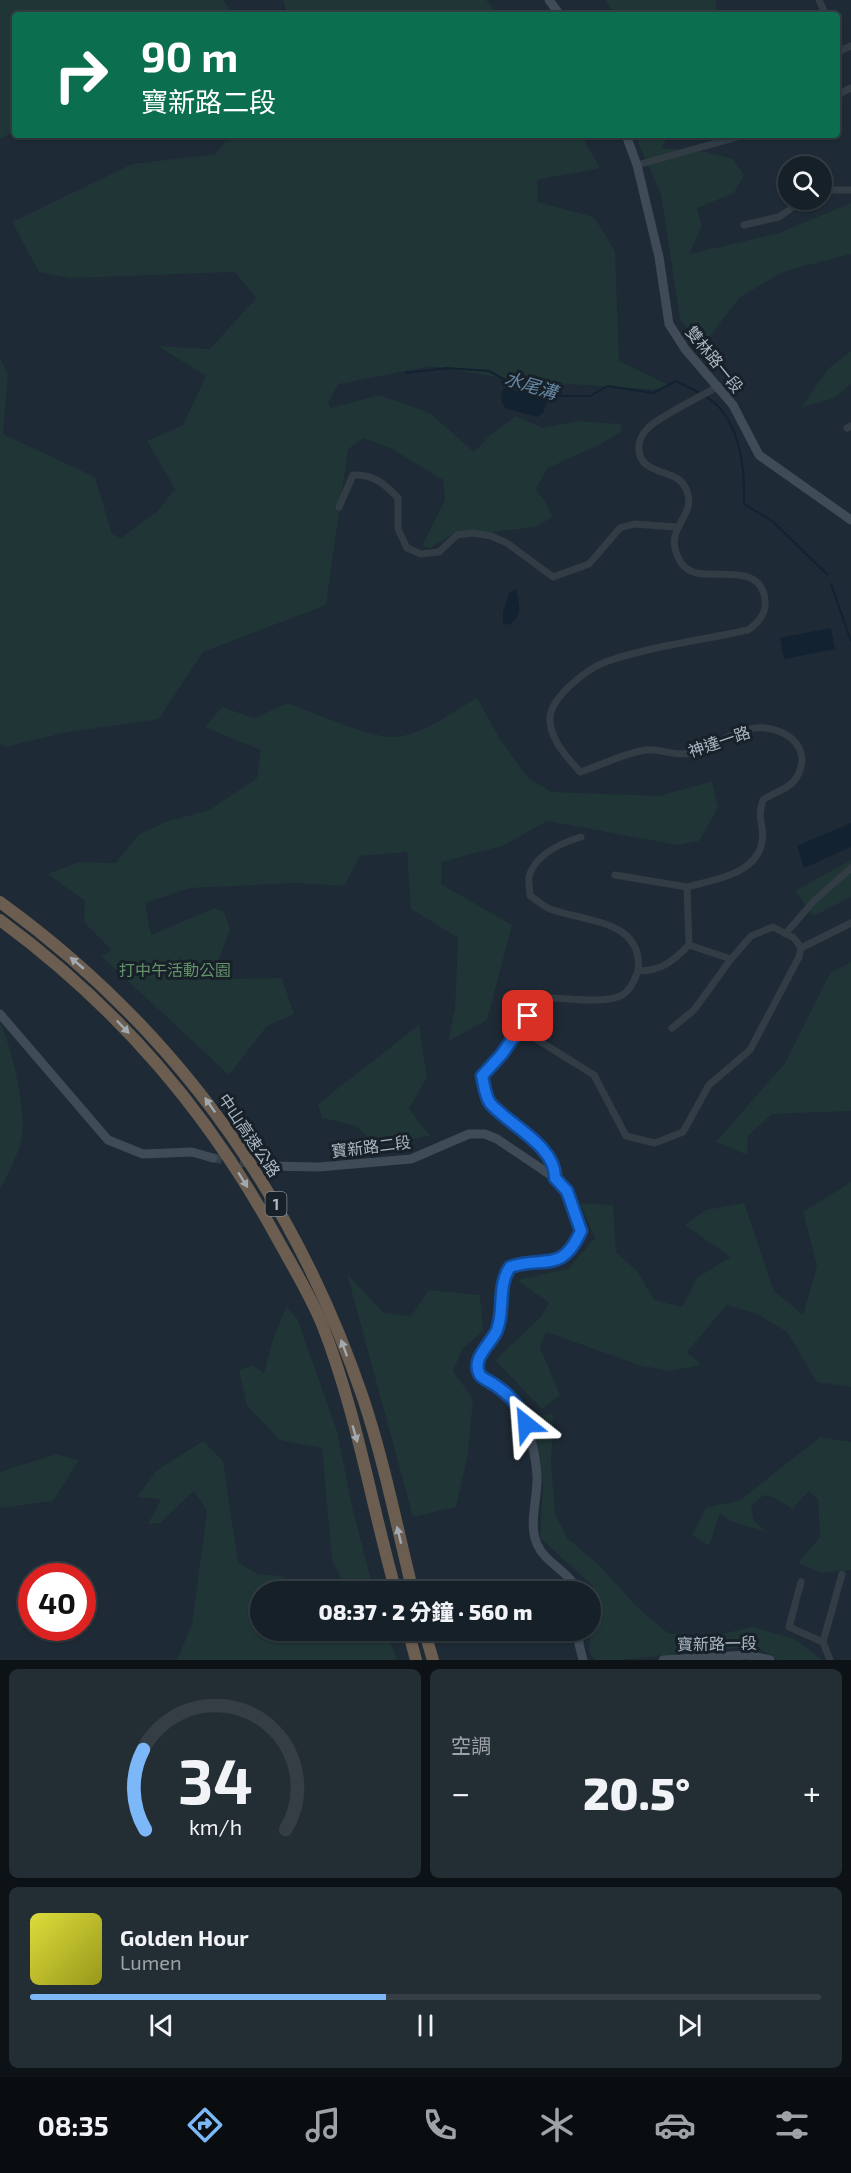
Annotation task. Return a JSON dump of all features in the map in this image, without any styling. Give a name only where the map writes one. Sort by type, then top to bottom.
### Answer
[{"type":"highway","name":"中山高速公路","points":[[0,902],[104,986],[128,1009],[195,1085],[265,1185],[304,1253],[334,1320],[363,1399],[410,1581]]},
{"type":"highway","name":"中山高速公路","points":[[0,920],[73,979],[155,1060],[209,1127],[244,1180],[322,1324],[361,1455],[393,1581]]},
{"type":"highway","points":[[411,1641],[416,1660]]},
{"type":"highway","points":[[427,1641],[433,1660]]},
{"type":"street","name":"雙林路一段","points":[[627,138],[637,165],[659,256],[669,324],[685,349],[733,405],[759,454],[851,520]]},
{"type":"street","points":[[637,165],[734,138]]},
{"type":"street","points":[[832,190],[851,190]]},
{"type":"street","points":[[744,225],[779,218],[790,210]]},
{"type":"street","name":"神達一路","points":[[687,887],[745,868],[754,858],[762,841],[759,813],[763,800],[786,788],[796,779],[800,769],[800,749],[793,737],[771,728],[753,728],[693,753],[645,750],[580,772],[556,740],[549,720],[554,702],[563,692],[605,662],[748,630],[762,617],[766,602],[764,594],[759,584],[750,577],[740,574],[698,573],[680,563],[674,550],[676,527],[689,505],[688,491],[681,480],[645,464],[639,454],[639,443],[647,428],[719,386]]},
{"type":"street","points":[[339,507],[353,475],[367,474],[386,485],[398,498],[399,529],[407,548],[421,554],[439,552],[457,535],[472,533],[491,536],[507,543],[553,577],[589,564],[620,528],[634,525],[676,527]]},
{"type":"street","points":[[555,1178],[555,1168],[540,1148],[489,1101],[482,1076],[520,1029],[536,1002],[545,998],[608,999],[622,995],[631,987],[638,971],[640,954],[628,935],[614,927],[547,908],[531,896],[529,877],[544,856],[559,843],[581,837]]},
{"type":"street","points":[[785,934],[815,900],[851,868]]},
{"type":"street","points":[[615,875],[687,887],[689,945],[671,963],[660,969],[638,971]]},
{"type":"street","points":[[801,948],[851,923]]},
{"type":"street","points":[[672,1028],[694,1010],[731,958],[751,936],[773,927],[801,948]]},
{"type":"street","points":[[689,945],[731,958]]},
{"type":"street","points":[[520,1029],[594,1074],[626,1136],[655,1143],[683,1132],[709,1085],[750,1050],[799,957],[801,948]]},
{"type":"street","points":[[0,1014],[108,1140],[143,1154],[192,1152],[213,1158]]},
{"type":"street","name":"寶新路二段","points":[[267,1166],[319,1167],[411,1158],[469,1134],[485,1134],[498,1139],[555,1178],[567,1191],[581,1231],[571,1250],[555,1261],[510,1267],[504,1277],[499,1324],[495,1335],[480,1355],[477,1366],[481,1375],[510,1395],[520,1408],[536,1468],[533,1530],[537,1546],[574,1581]]},
{"type":"street","points":[[830,1660],[823,1642],[842,1574]]},
{"type":"street","points":[[801,1582],[789,1627],[823,1642]]},
{"type":"street","points":[[579,1641],[583,1660]]},
{"type":"street","name":"寶新路一段","points":[[663,1660],[748,1655],[770,1660]]},
{"type":"green space","points":[[0,0],[223,0],[233,12],[12,12],[12,133],[0,139]]},
{"type":"green space","points":[[283,0],[486,0],[496,12],[287,12]]},
{"type":"green space","points":[[605,0],[717,0],[715,5],[718,12],[613,12]]},
{"type":"green space","points":[[227,138],[583,138],[600,168],[537,180],[538,202],[594,217],[615,251],[619,361],[667,384],[663,390],[521,381],[430,366],[339,384],[328,402],[331,408],[379,395],[430,413],[474,452],[490,435],[516,416],[543,428],[577,421],[620,424],[622,431],[601,444],[548,468],[535,490],[546,502],[552,517],[536,527],[483,533],[456,532],[430,548],[422,546],[445,500],[443,480],[392,449],[364,438],[348,449],[326,605],[203,652],[159,719],[68,732],[5,747],[0,744],[0,359],[8,373],[3,434],[95,477],[112,534],[121,538],[158,511],[175,489],[147,441],[183,425],[206,376],[158,346],[210,349],[256,298],[235,272],[71,278],[39,272],[12,222],[132,164],[216,154]]},
{"type":"green space","points":[[636,138],[668,138],[661,148],[707,152],[733,159],[744,175],[734,193],[697,208],[702,226],[689,254],[779,233],[851,203],[851,254],[785,271],[740,297],[701,348],[680,319],[661,195]]},
{"type":"green space","points":[[851,351],[851,384],[834,398],[801,408],[828,369]]},
{"type":"green space","name":"打中午活動公園","points":[[477,698],[500,739],[528,778],[552,792],[660,796],[712,781],[718,808],[699,841],[677,845],[547,821],[505,845],[442,862],[441,884],[512,925],[487,1020],[448,1042],[455,1008],[458,938],[411,909],[407,852],[360,856],[344,886],[296,883],[190,888],[145,903],[151,935],[214,908],[224,912],[230,930],[217,964],[234,979],[282,978],[294,1014],[267,1026],[229,1075],[101,956],[112,950],[84,922],[85,901],[48,874],[79,862],[116,863],[138,835],[165,822],[209,810],[257,778],[261,750],[205,727],[222,707],[254,718],[288,703],[357,729],[394,737],[426,728]]},
{"type":"green space","points":[[851,860],[851,897],[814,916],[795,891]]},
{"type":"green space","points":[[851,962],[851,1111],[772,1114],[748,1136],[747,1155],[716,1142],[785,1063],[830,973]]},
{"type":"green space","points":[[0,1023],[5,1033],[17,1079],[23,1126],[18,1150],[0,1189]]},
{"type":"green space","points":[[419,1025],[427,1077],[409,1109],[430,1136],[377,1145],[356,1126],[322,1118],[318,1104]]},
{"type":"green space","points":[[851,1182],[851,1387],[817,1382],[787,1332],[757,1314],[727,1305],[687,1352],[702,1365],[671,1371],[642,1366],[546,1332],[540,1347],[560,1395],[542,1409],[495,1360],[540,1318],[549,1303],[517,1280],[568,1269],[595,1238],[580,1203],[613,1205],[616,1252],[638,1272],[654,1300],[682,1307],[697,1278],[730,1257],[685,1225],[706,1210],[744,1203],[774,1291],[803,1315],[817,1266],[803,1212]]},
{"type":"green space","points":[[347,1274],[384,1313],[411,1316],[429,1290],[480,1295],[483,1331],[463,1348],[453,1371],[473,1399],[468,1454],[456,1507],[413,1517]]},
{"type":"green space","points":[[286,1307],[297,1318],[337,1431],[352,1506],[371,1581],[342,1581],[332,1560],[322,1448],[280,1440],[247,1406],[239,1370],[252,1365],[264,1373],[274,1336]]},
{"type":"green space","points":[[553,1414],[551,1465],[555,1513],[567,1538],[599,1565],[638,1608],[668,1633],[705,1638],[752,1627],[795,1639],[822,1660],[778,1660],[755,1646],[621,1660],[596,1660],[589,1653],[590,1641],[601,1641],[601,1581],[587,1581],[540,1538],[543,1483],[531,1425],[533,1416]]},
{"type":"green space","points":[[820,1437],[851,1442],[851,1570],[821,1573],[798,1563],[820,1537],[818,1499],[809,1491],[792,1509],[775,1498],[764,1495],[751,1506],[754,1521],[767,1532],[730,1521],[720,1513],[709,1546],[692,1535],[706,1508],[740,1500]]},
{"type":"green space","points":[[203,1441],[223,1461],[238,1562],[258,1574],[282,1576],[287,1581],[250,1581],[250,1641],[390,1641],[397,1660],[177,1660],[192,1624],[207,1511],[194,1491],[160,1523],[148,1524],[161,1499],[137,1497],[157,1470]]},
{"type":"green space","points":[[56,1454],[79,1460],[53,1501],[0,1508],[0,1472]]},
{"type":"water","points":[[503,388],[545,398],[547,402],[543,413],[537,417],[505,408],[501,400]]},
{"type":"water","points":[[516,589],[519,613],[509,625],[503,623],[503,612],[509,593]]},
{"type":"water","points":[[831,628],[835,649],[784,659],[780,638]]},
{"type":"water","points":[[851,823],[851,847],[804,868],[797,846]]},
{"type":"waterway","name":"水尾溝","points":[[406,373],[446,368],[489,371],[511,383],[560,396],[590,396],[608,386],[653,393],[676,381],[700,393]]},
{"type":"waterway","name":"水尾溝","points":[[705,396],[717,405],[733,430],[741,459],[744,504],[772,521],[827,574]]},
{"type":"waterway","name":"水尾溝","points":[[831,584],[851,641]]},
{"type":"tunnel","points":[[213,1158],[267,1166]]},
{"type":"route","points":[[526,1424],[520,1408],[510,1395],[481,1375],[477,1366],[480,1355],[495,1335],[499,1324],[504,1277],[510,1267],[555,1261],[571,1250],[581,1231],[577,1213],[567,1191],[555,1178],[555,1168],[540,1148],[489,1101],[482,1076],[502,1054],[528,1016]]}]
